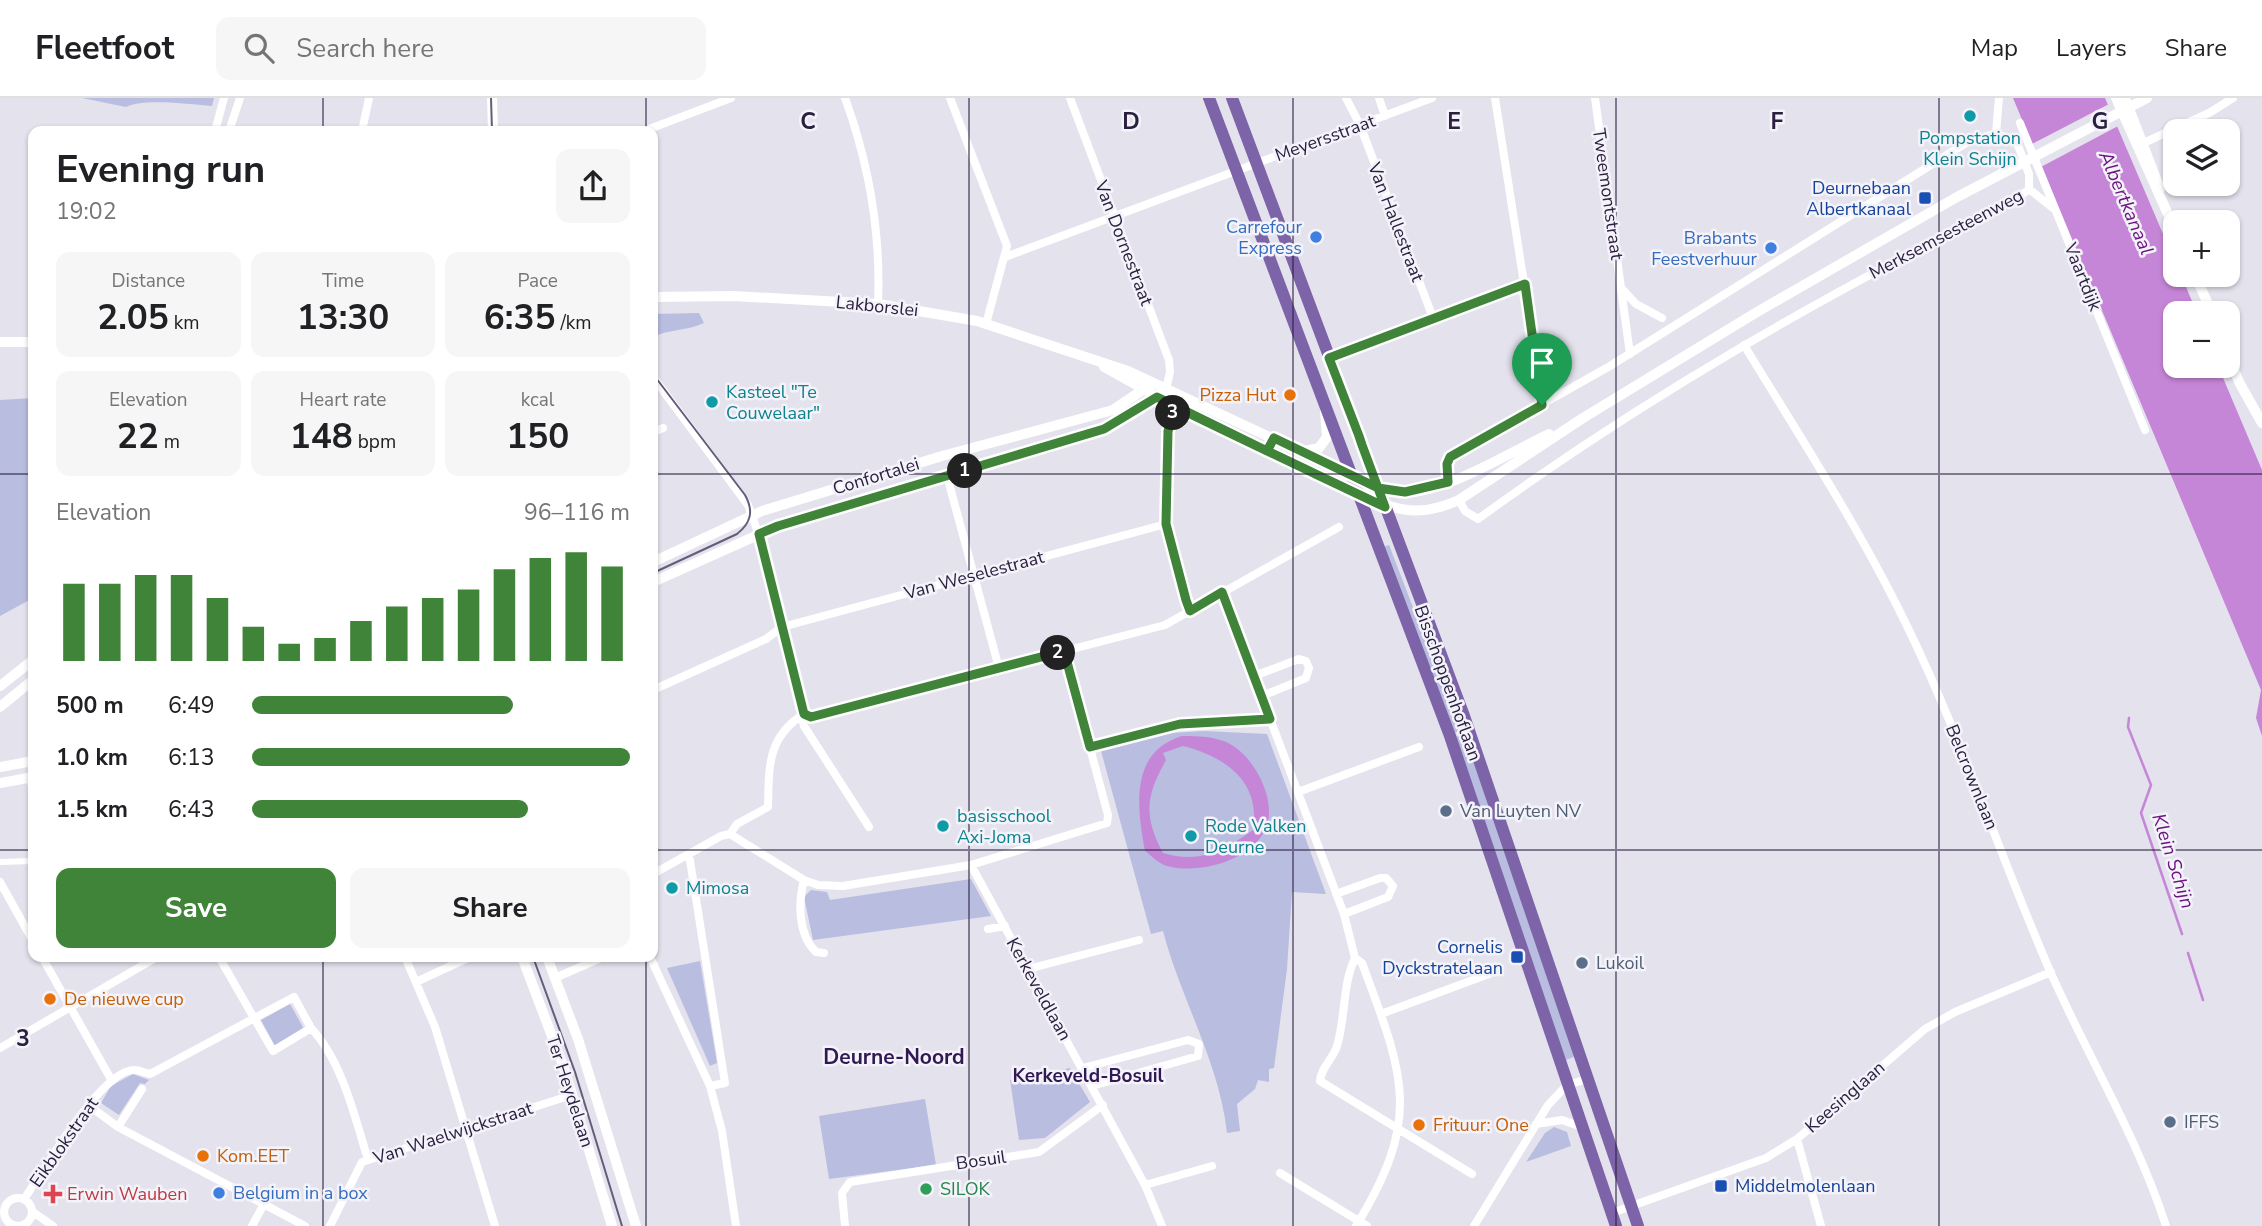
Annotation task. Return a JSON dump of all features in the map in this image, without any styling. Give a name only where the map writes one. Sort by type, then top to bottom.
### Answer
[{"type":"main road","name":"Bisschoppenhoflaan","points":[[1209,98],[1450,736],[1616,1226]]},
{"type":"main road","name":"Bisschoppenhoflaan","points":[[1232,98],[1463,713],[1638,1226]]},
{"type":"main road","name":"Merksemsesteenweg","points":[[1385,507],[1405,513],[1437,508],[1459,500],[1583,418],[1769,305],[2002,173],[2147,98]]},
{"type":"main road","name":"Merksemsesteenweg","points":[[1351,475],[1378,488],[1405,492],[1448,482],[1583,418]]},
{"type":"main road","name":"Lakborslei","points":[[1357,493],[1385,507]]},
{"type":"street","points":[[216,126],[225,98]]},
{"type":"street","points":[[219,114],[231,123],[240,98]]},
{"type":"street","points":[[363,126],[369,98]]},
{"type":"street","points":[[492,98],[494,126]]},
{"type":"street","points":[[656,126],[731,98]]},
{"type":"street","points":[[845,98],[862,151],[873,204],[878,300]]},
{"type":"street","points":[[950,98],[1007,246],[987,321]]},
{"type":"street","name":"Van Dornestraat","points":[[1070,98],[1169,359],[1170,372],[1166,389]]},
{"type":"street","name":"Van Hallestraat","points":[[1346,98],[1360,125],[1433,318]]},
{"type":"street","points":[[1379,98],[1385,116]]},
{"type":"street","name":"Meyersstraat","points":[[1256,163],[1432,98]]},
{"type":"street","points":[[1495,98],[1542,405]]},
{"type":"street","name":"Tweemontstraat","points":[[1594,98],[1630,354]]},
{"type":"street","points":[[1448,482],[1447,464],[1450,457],[1630,354],[1966,143],[1996,133],[1999,98]]},
{"type":"street","points":[[2116,98],[2160,183],[2160,196],[2166,210]]},
{"type":"street","points":[[2124,98],[2140,145]]},
{"type":"street","points":[[2140,145],[2209,113],[2233,98]]},
{"type":"street","name":"Vaartdijk","points":[[2020,123],[2146,430]]},
{"type":"street","name":"Merksemsesteenweg","points":[[1459,500],[1465,511],[1478,519],[1613,424],[1744,345],[2029,189],[2029,174],[2017,144],[1996,133]]},
{"type":"street","points":[[1005,257],[1256,163]]},
{"type":"street","points":[[2029,189],[2055,210]]},
{"type":"street","points":[[1329,358],[1525,284]]},
{"type":"street","points":[[1622,289],[1636,304],[1662,318]]},
{"type":"street","name":"Lakborslei","points":[[658,297],[878,300],[987,321],[1153,383],[1351,475]]},
{"type":"street","points":[[0,342],[28,342]]},
{"type":"street","name":"Belcrownlaan","points":[[1744,345],[1856,527],[1906,623],[1935,686],[2051,972],[2134,1142],[2166,1226]]},
{"type":"street","name":"Lakborslei","points":[[1094,360],[1176,407],[1357,493]]},
{"type":"street","points":[[2239,378],[2262,423]]},
{"type":"street","points":[[1143,390],[1153,383]]},
{"type":"street","points":[[658,384],[745,500],[759,534],[804,714],[804,726],[869,827]]},
{"type":"street","name":"Confortalei","points":[[658,560],[752,515],[942,456],[1109,412],[1143,390]]},
{"type":"street","name":"Confortalei","points":[[658,580],[759,534],[1104,429],[1157,397]]},
{"type":"street","points":[[1302,451],[1319,448],[1327,438],[1325,404]]},
{"type":"street","points":[[1176,407],[1168,431],[1166,524],[1190,611]]},
{"type":"street","points":[[1109,412],[1115,422]]},
{"type":"street","points":[[658,430],[663,428]]},
{"type":"street","points":[[1267,451],[1274,438]]},
{"type":"street","points":[[947,476],[999,668]]},
{"type":"street","name":"Van Weselestraat","points":[[658,688],[765,639],[782,627],[1166,524]]},
{"type":"street","points":[[804,714],[811,717],[1165,625],[1339,527]]},
{"type":"street","points":[[1222,592],[1344,914],[1355,958],[1346,977],[1337,1047],[1321,1073],[1320,1081],[1472,1174]]},
{"type":"street","points":[[730,834],[804,880],[818,885],[844,886],[971,865],[1107,823],[1108,815],[1064,651]]},
{"type":"street","points":[[1254,676],[1299,659],[1306,661],[1309,668],[1306,678],[1262,696]]},
{"type":"street","points":[[0,686],[28,664]]},
{"type":"street","points":[[0,707],[28,684]]},
{"type":"street","points":[[658,871],[721,836],[730,834],[737,824],[768,807],[769,764],[778,739],[786,726],[804,714]]},
{"type":"street","points":[[1090,747],[1180,724],[1270,719]]},
{"type":"street","points":[[1298,792],[1419,747]]},
{"type":"street","points":[[0,767],[28,762]]},
{"type":"street","points":[[0,783],[28,778]]},
{"type":"street","points":[[689,854],[725,1083],[710,1086]]},
{"type":"street","points":[[0,862],[28,861]]},
{"type":"street","name":"Kerkeveldlaan","points":[[971,865],[1103,1105],[1145,1185],[1162,1226]]},
{"type":"street","points":[[1336,894],[1380,878],[1386,878],[1393,886],[1388,897],[1344,914]]},
{"type":"street","points":[[804,880],[800,904],[805,938],[816,951],[824,953]]},
{"type":"street","points":[[0,882],[28,932]]},
{"type":"street","points":[[988,929],[1005,926]]},
{"type":"street","points":[[1028,969],[1139,940]]},
{"type":"street","points":[[1280,1173],[1360,1224],[1383,1178],[1398,1128],[1398,1073],[1381,1014],[1362,963],[1355,958]]},
{"type":"street","points":[[45,962],[112,1081]]},
{"type":"street","points":[[0,1048],[148,962]]},
{"type":"street","points":[[222,962],[273,1051],[311,1028],[321,1038],[342,1084],[368,1160]]},
{"type":"street","points":[[407,962],[435,1027],[495,1226]]},
{"type":"street","points":[[416,982],[459,962]]},
{"type":"street","name":"Ter Heydelaan","points":[[524,962],[572,1096],[612,1226]]},
{"type":"street","name":"Ter Heydelaan","points":[[551,962],[592,1082],[636,1226]]},
{"type":"street","points":[[555,978],[592,962]]},
{"type":"street","points":[[652,962],[710,1086],[722,1131],[736,1226]]},
{"type":"street","name":"Keesinglaan","points":[[1631,1206],[1766,1158],[1797,1139],[1925,1029],[1955,1012],[2051,972]]},
{"type":"street","points":[[1381,1014],[1489,974]]},
{"type":"street","name":"Eikblokstraat","points":[[24,1199],[88,1105],[112,1081],[131,1070],[150,1074],[294,997],[311,1028]]},
{"type":"street","points":[[1083,1068],[1188,1040],[1199,1044],[1198,1056],[1092,1086]]},
{"type":"street","points":[[1474,1226],[1548,1105],[1567,1085],[1588,1079]]},
{"type":"street","name":"Eikblokstraat","points":[[118,1128],[142,1089]]},
{"type":"street","name":"Van Waelwijckstraat","points":[[330,1226],[362,1162],[572,1096]]},
{"type":"street","points":[[88,1105],[118,1128],[305,1226]]},
{"type":"street","name":"Bosuil","points":[[845,1226],[842,1193],[850,1182],[1039,1152],[1048,1148],[1103,1105]]},
{"type":"street","points":[[1536,1125],[1562,1120],[1582,1127]]},
{"type":"street","points":[[1797,1139],[1821,1226]]},
{"type":"street","points":[[1145,1185],[1212,1166]]},
{"type":"street","points":[[27,1220],[24,1199],[3,1201],[9,1224],[27,1220],[49,1224]]},
{"type":"street","points":[[252,1226],[264,1204]]},
{"type":"street","points":[[1612,1213],[1631,1206]]},
{"type":"shaded area","points":[[82,98],[214,98],[212,106],[155,102],[126,107]]},
{"type":"shaded area","points":[[699,313],[704,323],[658,335],[658,314]]},
{"type":"shaded area","points":[[28,398],[28,601],[0,616],[0,400]]},
{"type":"shaded area","points":[[1389,545],[1455,716],[1464,729],[1454,733],[1383,547]]},
{"type":"shaded area","points":[[1205,731],[1267,734],[1326,894],[1292,892],[1287,969],[1274,1068],[1269,1069],[1269,1082],[1258,1080],[1255,1089],[1237,1104],[1240,1131],[1227,1133],[1216,1081],[1163,931],[1151,934],[1101,751],[1169,733]]},
{"type":"shaded area","points":[[1466,733],[1576,1056],[1566,1060],[1456,737]]},
{"type":"shaded area","points":[[971,879],[991,916],[813,940],[804,897],[811,890],[827,892],[830,900]]},
{"type":"shaded area","points":[[700,961],[717,1063],[710,1066],[667,968]]},
{"type":"shaded area","points":[[290,1004],[304,1029],[275,1046],[261,1020]]},
{"type":"shaded area","points":[[1070,1068],[1090,1102],[1045,1138],[1019,1140],[1010,1080]]},
{"type":"shaded area","points":[[133,1074],[149,1080],[145,1084],[140,1083],[119,1115],[101,1103],[111,1086]]},
{"type":"shaded area","points":[[925,1099],[936,1165],[829,1179],[819,1116]]},
{"type":"shaded area","points":[[1554,1127],[1567,1132],[1571,1146],[1526,1162],[1545,1133]]},
{"type":"water","name":"Albertkanaal","points":[[2013,98],[2105,98],[2163,234],[2163,287],[2186,287],[2192,301],[2163,301],[2163,378],[2223,378],[2262,470],[2262,736],[2256,718],[2261,690]]},
{"type":"water","points":[[1182,736],[1213,738],[1225,741],[1247,758],[1265,789],[1269,812],[1262,835],[1252,846],[1226,862],[1195,868],[1164,865],[1145,851],[1139,800],[1141,783],[1145,768],[1153,755],[1165,744]],"holes":[[[1183,746],[1226,765],[1246,785],[1254,813],[1253,830],[1211,854],[1188,857],[1163,853],[1150,816],[1154,784],[1166,760],[1163,753]]]},
{"type":"pier","points":[[2111,103],[2120,125],[2039,168],[2030,145]]},
{"type":"waterway","name":"Klein Schijn","points":[[2129,718],[2128,727],[2151,785],[2141,813],[2182,934]]},
{"type":"waterway","name":"Klein Schijn","points":[[2188,953],[2203,1000]]},
{"type":"tram line","points":[[491,98],[492,126]]},
{"type":"tram line","points":[[658,381],[745,495],[750,511],[748,521],[737,534],[658,571]]},
{"type":"tram line","points":[[535,962],[575,1072],[622,1226]]},
{"type":"place","name":"Pompstation Klein Schijn","points":[[1970,116]]},
{"type":"place","name":"Deurnebaan Albertkanaal","points":[[1925,198]]},
{"type":"place","name":"Carrefour Express","points":[[1316,237]]},
{"type":"place","name":"Brabants Feestverhuur","points":[[1771,248]]},
{"type":"place","name":"Pizza Hut","points":[[1290,395]]},
{"type":"place","name":"Kasteel \"Te Couwelaar\"","points":[[712,402]]},
{"type":"place","name":"Van Luyten NV","points":[[1446,811]]},
{"type":"place","name":"basisschool Axi-Joma","points":[[943,826]]},
{"type":"place","name":"Rode Valken Deurne","points":[[1191,836]]},
{"type":"place","name":"Mimosa","points":[[672,888]]},
{"type":"place","name":"Cornelis Dyckstratelaan","points":[[1517,957]]},
{"type":"place","name":"Lukoil","points":[[1582,963]]},
{"type":"place","name":"De nieuwe cup","points":[[50,999]]},
{"type":"place","name":"IFFS","points":[[2170,1122]]},
{"type":"place","name":"Frituur: One","points":[[1419,1125]]},
{"type":"place","name":"Kom.EET","points":[[203,1156]]},
{"type":"place","name":"Middelmolenlaan","points":[[1721,1186]]},
{"type":"place","name":"SILOK","points":[[926,1189]]},
{"type":"place","name":"Belgium in a box","points":[[219,1193]]},
{"type":"place","name":"Erwin Wauben","points":[[53,1194]]},
{"type":"district","name":"Deurne-Noord","points":[[894,1057]]},
{"type":"district","name":"Kerkeveld-Bosuil","points":[[1088,1076]]},
{"type":"route","points":[[1542,405],[1450,457],[1447,464],[1448,482],[1428,489],[1398,492],[1378,488],[1274,438],[1267,451],[1157,397],[1107,428],[778,526],[759,534],[804,714],[811,717],[1064,651],[1090,747],[1180,724],[1270,719],[1222,592],[1190,611],[1186,600],[1166,524],[1168,431],[1176,407],[1267,451],[1385,507],[1378,488],[1362,445],[1359,436],[1329,358],[1525,284],[1542,405]]}]
